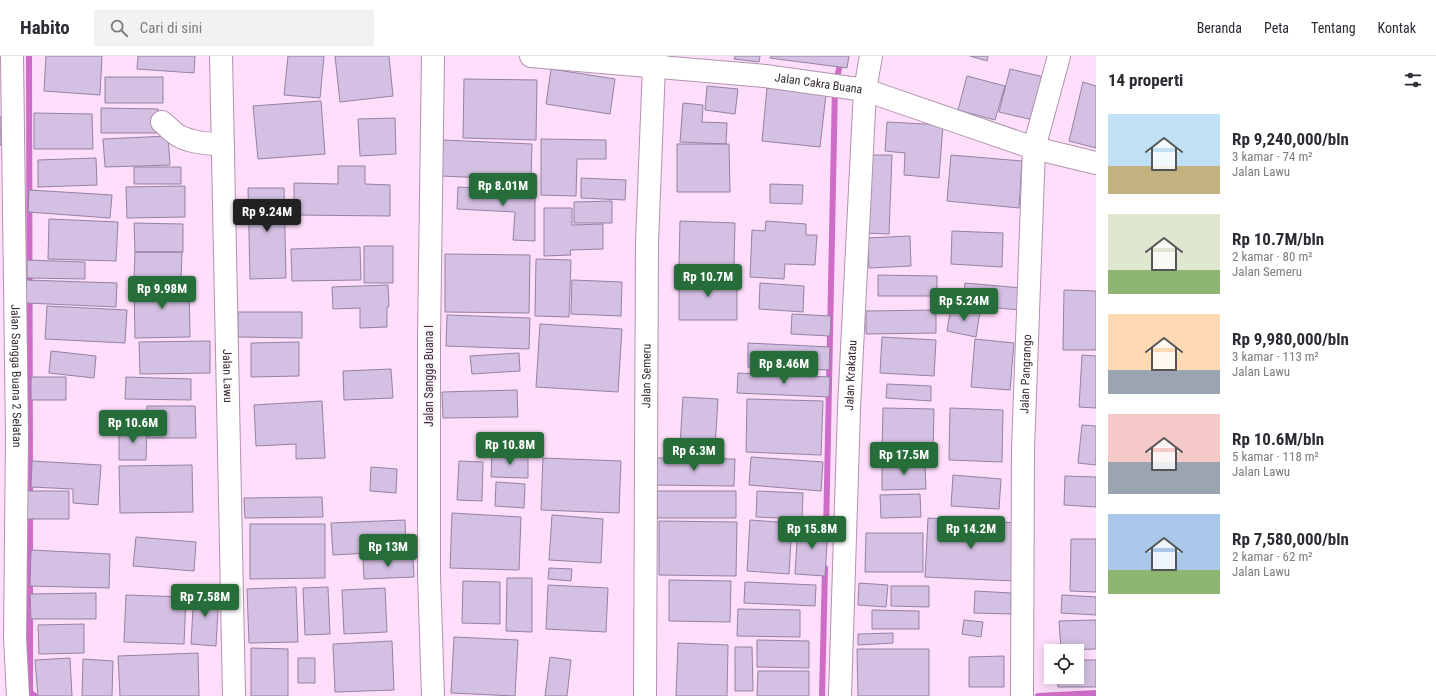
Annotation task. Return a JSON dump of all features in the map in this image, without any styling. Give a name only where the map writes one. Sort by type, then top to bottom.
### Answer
[{"type":"street","name":"Jalan Sangga Buana 2 Selatan","points":[[12,56],[17,437],[8,510],[17,696]]},
{"type":"street","name":"Jalan Lawu","points":[[221,56],[234,696]]},
{"type":"street","name":"Jalan Sangga Buana I","points":[[433,56],[429,406],[429,575],[433,696]]},
{"type":"street","name":"Jalan Cakra Buana","points":[[531,56],[655,61],[865,90],[1034,148],[1096,163]]},
{"type":"street","name":"Jalan Krakatau","points":[[840,696],[850,409],[865,90],[871,56]]},
{"type":"street","name":"Jalan Pangrango","points":[[1022,696],[1023,450],[1034,148],[1059,56]]},
{"type":"street","name":"Jalan Semeru","points":[[645,696],[647,242],[655,61]]},
{"type":"street","points":[[162,122],[178,136],[212,144],[223,144]]},
{"type":"street","points":[[0,679],[17,696]]},
{"type":"building","points":[[46,56],[102,56],[100,95],[44,91]]},
{"type":"building","points":[[138,56],[195,56],[194,73],[137,69]]},
{"type":"building","points":[[288,56],[324,56],[320,98],[284,95]]},
{"type":"building","points":[[335,56],[389,56],[393,96],[340,102]]},
{"type":"building","points":[[735,56],[760,56],[759,62],[734,59]]},
{"type":"building","points":[[771,56],[849,56],[847,68],[770,58]]},
{"type":"building","points":[[970,56],[988,56],[987,61]]},
{"type":"building","points":[[551,69],[615,79],[610,114],[546,104]]},
{"type":"building","points":[[1010,69],[1048,78],[1037,121],[999,112]]},
{"type":"building","points":[[967,76],[1005,86],[995,120],[958,110]]},
{"type":"building","points":[[105,77],[163,77],[163,103],[105,103]]},
{"type":"building","points":[[464,79],[537,80],[536,140],[463,138]]},
{"type":"building","points":[[1083,82],[1096,86],[1096,148],[1069,141]]},
{"type":"building","points":[[707,86],[738,89],[735,114],[705,110]]},
{"type":"building","points":[[767,88],[826,94],[820,147],[762,141]]},
{"type":"building","points":[[321,101],[325,154],[258,159],[253,106]]},
{"type":"building","points":[[683,103],[703,105],[702,122],[727,123],[726,144],[680,142]]},
{"type":"building","points":[[101,108],[158,109],[158,133],[101,133]]},
{"type":"building","points":[[34,113],[92,114],[93,149],[34,149]]},
{"type":"building","points":[[0,117],[4,117],[4,145],[0,145]]},
{"type":"building","points":[[395,118],[396,154],[360,156],[358,119]]},
{"type":"building","points":[[887,122],[943,125],[939,178],[904,175],[905,153],[885,151]]},
{"type":"building","points":[[168,136],[170,165],[105,167],[103,139]]},
{"type":"building","points":[[541,139],[606,140],[606,159],[577,159],[576,196],[541,195]]},
{"type":"building","points":[[443,140],[532,144],[531,180],[441,176]]},
{"type":"building","points":[[677,144],[729,144],[730,192],[677,192]]},
{"type":"building","points":[[866,155],[892,155],[889,234],[864,233]]},
{"type":"building","points":[[951,155],[1022,161],[1019,208],[947,201]]},
{"type":"building","points":[[96,158],[97,185],[38,187],[38,160]]},
{"type":"building","points":[[338,166],[365,166],[365,184],[390,185],[390,216],[294,215],[294,183],[338,184]]},
{"type":"building","points":[[134,167],[181,167],[181,184],[134,184]]},
{"type":"building","points":[[581,178],[626,180],[625,200],[581,198]]},
{"type":"building","points":[[770,184],[803,185],[802,204],[770,203]]},
{"type":"building","points":[[185,186],[185,217],[127,218],[126,187]]},
{"type":"building","points":[[458,187],[535,191],[535,241],[513,240],[515,212],[457,209]]},
{"type":"building","points":[[248,188],[284,188],[286,278],[250,279]]},
{"type":"building","points":[[29,190],[112,195],[110,218],[28,212]]},
{"type":"building","points":[[612,201],[612,223],[574,223],[574,202]]},
{"type":"building","points":[[544,208],[572,208],[572,225],[603,224],[603,249],[570,250],[571,255],[544,256]]},
{"type":"building","points":[[49,219],[118,222],[116,261],[48,259]]},
{"type":"building","points":[[680,221],[735,223],[734,267],[679,265]]},
{"type":"building","points":[[766,221],[806,224],[806,235],[817,235],[815,265],[785,264],[784,279],[750,277],[752,230],[765,231]]},
{"type":"building","points":[[134,223],[183,224],[183,252],[135,252]]},
{"type":"building","points":[[952,231],[1003,233],[1002,267],[951,264]]},
{"type":"building","points":[[910,236],[911,266],[869,268],[868,238]]},
{"type":"building","points":[[364,246],[393,246],[393,283],[364,283]]},
{"type":"building","points":[[360,247],[361,280],[292,281],[291,249]]},
{"type":"building","points":[[135,252],[182,252],[181,280],[134,280]]},
{"type":"building","points":[[445,254],[530,255],[529,313],[445,312]]},
{"type":"building","points":[[536,259],[571,260],[569,317],[535,316]]},
{"type":"building","points":[[27,260],[85,262],[85,279],[27,278]]},
{"type":"building","points":[[878,275],[937,276],[937,296],[878,296]]},
{"type":"building","points":[[679,277],[737,277],[737,320],[679,320]]},
{"type":"building","points":[[26,280],[117,283],[116,307],[26,303]]},
{"type":"building","points":[[572,280],[622,282],[621,316],[571,314]]},
{"type":"building","points":[[189,281],[190,337],[135,338],[134,282]]},
{"type":"building","points":[[760,283],[804,286],[803,312],[759,309]]},
{"type":"building","points":[[965,283],[1022,288],[1020,310],[963,305]]},
{"type":"building","points":[[388,285],[389,307],[387,307],[387,327],[360,328],[360,308],[333,309],[332,287]]},
{"type":"building","points":[[1064,290],[1096,291],[1096,350],[1063,350]]},
{"type":"building","points":[[47,306],[127,310],[125,343],[45,339]]},
{"type":"building","points":[[951,307],[980,312],[976,337],[947,331]]},
{"type":"building","points":[[936,310],[936,333],[866,334],[866,311]]},
{"type":"building","points":[[238,312],[302,312],[302,338],[238,337]]},
{"type":"building","points":[[792,314],[831,316],[830,336],[791,334]]},
{"type":"building","points":[[447,315],[530,318],[529,349],[446,346]]},
{"type":"building","points":[[540,324],[622,329],[618,392],[536,387]]},
{"type":"building","points":[[882,337],[936,340],[934,376],[880,373]]},
{"type":"building","points":[[975,339],[1014,343],[1010,390],[971,387]]},
{"type":"building","points":[[210,341],[210,373],[140,374],[139,342]]},
{"type":"building","points":[[299,342],[299,376],[251,377],[251,343]]},
{"type":"building","points":[[748,343],[830,347],[829,370],[748,367]]},
{"type":"building","points":[[51,351],[96,356],[94,378],[49,373]]},
{"type":"building","points":[[519,353],[520,371],[472,374],[470,356]]},
{"type":"building","points":[[1082,355],[1096,356],[1096,408],[1079,407]]},
{"type":"building","points":[[391,369],[393,398],[344,400],[343,371]]},
{"type":"building","points":[[738,373],[830,377],[829,397],[737,393]]},
{"type":"building","points":[[31,377],[66,377],[66,400],[31,400]]},
{"type":"building","points":[[126,377],[191,379],[191,400],[125,399]]},
{"type":"building","points":[[887,384],[931,386],[931,401],[886,398]]},
{"type":"building","points":[[517,390],[518,417],[443,418],[442,392]]},
{"type":"building","points":[[683,397],[718,399],[715,447],[680,445]]},
{"type":"building","points":[[747,399],[823,401],[821,455],[746,452]]},
{"type":"building","points":[[322,401],[325,458],[296,459],[296,444],[256,446],[254,405]]},
{"type":"building","points":[[147,406],[195,406],[196,438],[148,438]]},
{"type":"building","points":[[883,408],[934,409],[933,452],[882,450]]},
{"type":"building","points":[[950,408],[1003,410],[1002,462],[949,460]]},
{"type":"building","points":[[1082,425],[1096,426],[1096,465],[1078,463]]},
{"type":"building","points":[[119,427],[147,428],[146,460],[119,460]]},
{"type":"building","points":[[492,453],[528,455],[528,478],[491,477]]},
{"type":"building","points":[[751,457],[823,462],[821,491],[749,485]]},
{"type":"building","points":[[543,458],[621,461],[619,513],[541,510]]},
{"type":"building","points":[[655,458],[735,459],[734,486],[654,485]]},
{"type":"building","points":[[32,461],[101,465],[98,505],[73,503],[73,489],[31,487]]},
{"type":"building","points":[[459,461],[483,462],[482,501],[457,500]]},
{"type":"building","points":[[882,462],[925,462],[926,489],[882,490]]},
{"type":"building","points":[[192,465],[193,512],[120,513],[119,466]]},
{"type":"building","points":[[371,467],[397,469],[396,493],[370,491]]},
{"type":"building","points":[[953,475],[1001,479],[999,509],[951,506]]},
{"type":"building","points":[[1065,476],[1096,477],[1096,507],[1064,505]]},
{"type":"building","points":[[496,482],[525,484],[524,508],[495,506]]},
{"type":"building","points":[[27,491],[69,491],[69,519],[27,519]]},
{"type":"building","points":[[657,491],[736,491],[736,518],[657,518]]},
{"type":"building","points":[[757,491],[803,493],[802,519],[756,517]]},
{"type":"building","points":[[920,494],[921,517],[881,518],[880,495]]},
{"type":"building","points":[[322,497],[323,517],[245,518],[244,498]]},
{"type":"building","points":[[452,513],[521,517],[519,570],[450,568]]},
{"type":"building","points":[[552,515],[603,519],[601,563],[549,560]]},
{"type":"building","points":[[928,518],[1017,523],[1014,581],[925,577]]},
{"type":"building","points":[[405,520],[406,551],[333,555],[331,523]]},
{"type":"building","points":[[750,520],[792,523],[789,574],[747,571]]},
{"type":"building","points":[[659,521],[737,522],[736,576],[659,575]]},
{"type":"building","points":[[250,524],[325,524],[325,578],[250,579]]},
{"type":"building","points":[[798,525],[828,527],[825,576],[795,574]]},
{"type":"building","points":[[866,533],[923,533],[923,572],[865,572]]},
{"type":"building","points":[[136,537],[196,542],[194,571],[133,566]]},
{"type":"building","points":[[1071,539],[1096,539],[1096,592],[1070,591]]},
{"type":"building","points":[[31,550],[110,554],[109,588],[30,586]]},
{"type":"building","points":[[413,558],[414,577],[364,579],[363,560]]},
{"type":"building","points":[[549,568],[572,569],[571,581],[548,579]]},
{"type":"building","points":[[507,578],[532,578],[532,632],[506,631]]},
{"type":"building","points":[[669,580],[731,581],[730,622],[669,621]]},
{"type":"building","points":[[463,581],[500,582],[500,624],[462,623]]},
{"type":"building","points":[[745,582],[816,585],[815,606],[744,603]]},
{"type":"building","points":[[859,583],[888,585],[886,607],[858,605]]},
{"type":"building","points":[[548,585],[608,588],[606,632],[546,629]]},
{"type":"building","points":[[891,586],[929,586],[929,607],[891,606]]},
{"type":"building","points":[[296,587],[298,642],[249,643],[247,589]]},
{"type":"building","points":[[328,587],[330,634],[305,635],[303,588]]},
{"type":"building","points":[[385,588],[387,632],[344,634],[342,590]]},
{"type":"building","points":[[194,591],[219,592],[216,646],[191,644]]},
{"type":"building","points":[[975,591],[1011,593],[1011,614],[974,613]]},
{"type":"building","points":[[96,593],[96,619],[31,619],[30,594]]},
{"type":"building","points":[[126,595],[186,597],[184,644],[124,642]]},
{"type":"building","points":[[1062,595],[1096,597],[1096,615],[1061,613]]},
{"type":"building","points":[[738,609],[800,610],[800,637],[737,636]]},
{"type":"building","points":[[872,610],[919,611],[919,629],[872,629]]},
{"type":"building","points":[[964,620],[983,622],[981,637],[962,634]]},
{"type":"building","points":[[1096,620],[1096,649],[1084,649],[1084,644],[1061,644],[1059,621]]},
{"type":"building","points":[[84,624],[84,653],[39,654],[38,625]]},
{"type":"building","points":[[893,633],[893,643],[858,645],[858,634]]},
{"type":"building","points":[[454,637],[518,640],[515,696],[451,693]]},
{"type":"building","points":[[757,640],[809,641],[809,668],[757,667]]},
{"type":"building","points":[[392,641],[394,690],[335,692],[333,644]]},
{"type":"building","points":[[678,643],[728,645],[727,696],[676,696]]},
{"type":"building","points":[[735,647],[752,647],[753,691],[735,691]]},
{"type":"building","points":[[251,648],[288,649],[288,696],[251,696]]},
{"type":"building","points":[[857,649],[929,649],[929,696],[858,696]]},
{"type":"building","points":[[198,653],[199,696],[120,696],[118,656]]},
{"type":"building","points":[[1004,656],[1004,687],[969,687],[969,657]]},
{"type":"building","points":[[550,657],[571,660],[567,696],[545,696]]},
{"type":"building","points":[[70,658],[72,696],[38,696],[35,660]]},
{"type":"building","points":[[298,658],[315,658],[315,683],[298,683]]},
{"type":"building","points":[[83,659],[113,661],[112,696],[82,696]]},
{"type":"building","points":[[1084,660],[1096,660],[1096,687],[1058,687],[1058,684],[1084,684]]},
{"type":"building","points":[[758,671],[809,671],[809,696],[757,696]]},
{"type":"waterway","points":[[29,56],[30,498]]},
{"type":"waterway","points":[[826,534],[835,86],[842,56]]},
{"type":"waterway","points":[[30,512],[30,692],[35,696]]},
{"type":"waterway","points":[[822,696],[825,568]]},
{"type":"waterway","points":[[1038,696],[1096,693]]}]
